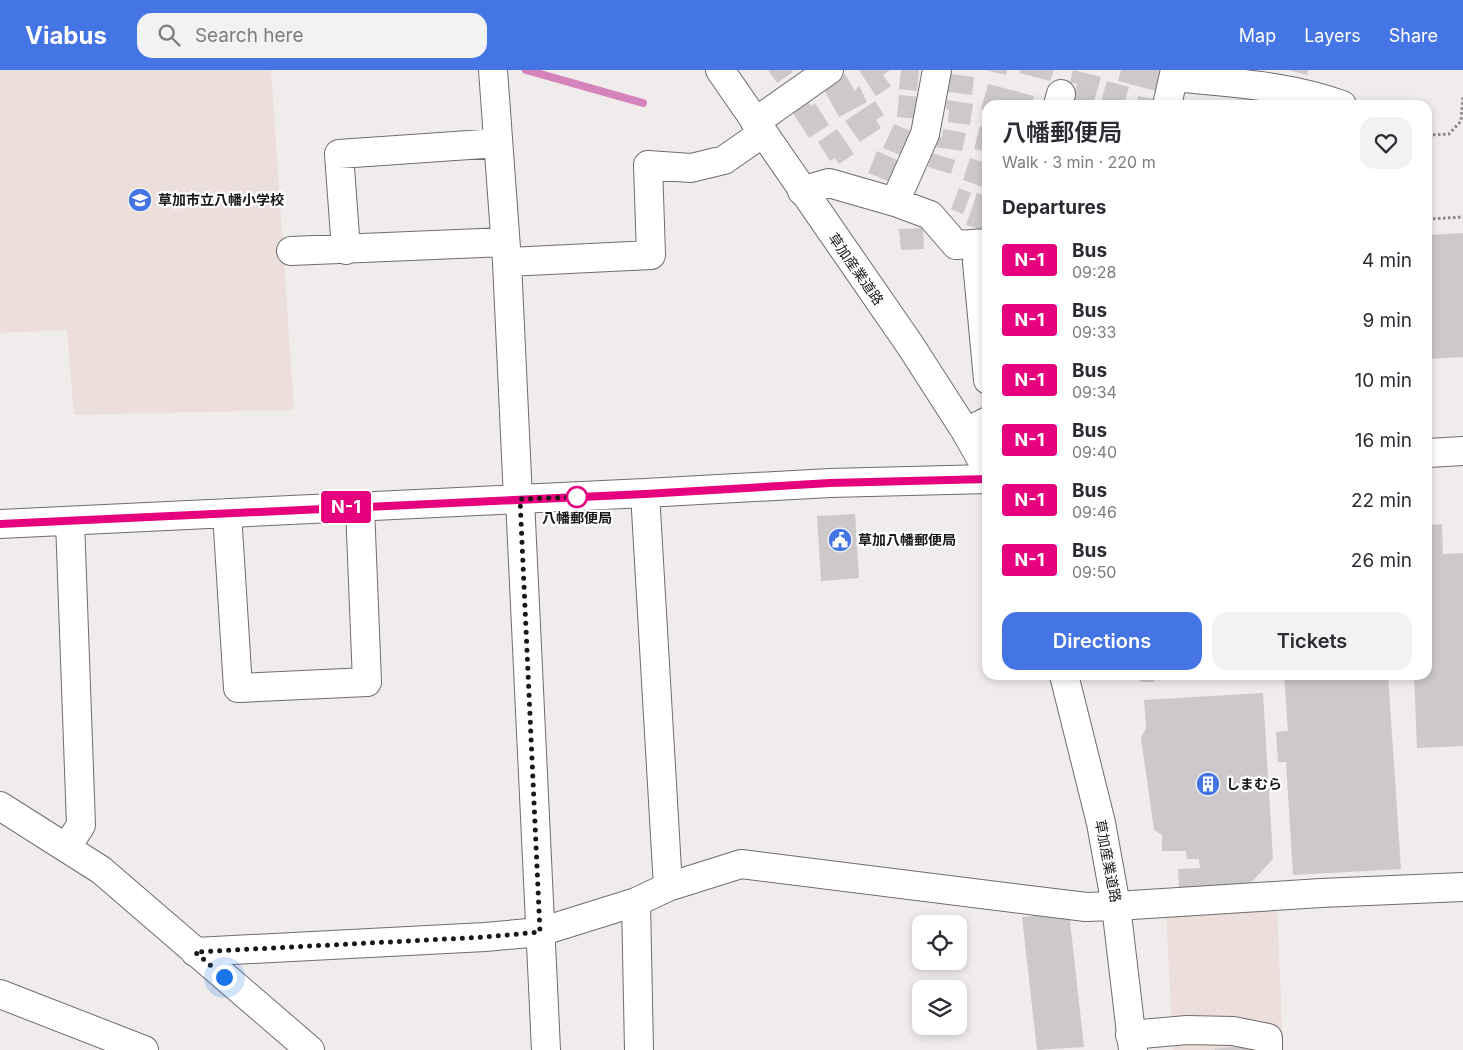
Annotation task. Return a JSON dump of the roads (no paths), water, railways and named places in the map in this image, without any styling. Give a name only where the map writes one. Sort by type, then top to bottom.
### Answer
[{"type":"street","points":[[494,70],[506,252],[546,1050]]},
{"type":"street","name":"草加産業道路","points":[[720,70],[802,192],[910,345],[977,427],[982,447]]},
{"type":"street","points":[[291,251],[346,250],[650,255],[648,165],[690,168],[724,160],[759,128],[829,70]]},
{"type":"street","points":[[895,202],[926,134],[937,70]]},
{"type":"street","points":[[1168,100],[1174,74],[1273,87],[1328,100]]},
{"type":"street","points":[[346,250],[339,154],[498,143]]},
{"type":"street","points":[[802,192],[830,183],[930,214],[956,244],[982,243]]},
{"type":"street","points":[[982,262],[977,262],[982,316]]},
{"type":"street","points":[[1432,453],[1463,451]]},
{"type":"street","points":[[0,524],[645,494],[830,483],[982,479]]},
{"type":"street","points":[[645,494],[668,887]]},
{"type":"street","points":[[228,513],[238,688],[357,683],[367,682],[360,507]]},
{"type":"street","points":[[67,847],[81,825],[70,521]]},
{"type":"street","name":"草加産業道路","points":[[1065,680],[1101,823],[1116,906],[1131,1042]]},
{"type":"street","points":[[0,806],[101,870],[310,1050]]},
{"type":"street","points":[[195,952],[485,937],[540,932],[636,902],[668,887],[741,864],[1086,907],[1321,893],[1463,887]]},
{"type":"street","points":[[636,902],[639,1050]]},
{"type":"street","points":[[0,994],[144,1050]]},
{"type":"street","points":[[1131,1042],[1187,1030],[1233,1031],[1268,1038],[1268,1050]]},
{"type":"waterway","points":[[526,70],[643,103]]},
{"type":"place","name":"草加市立八幡小学校","points":[[140,200]]},
{"type":"place","name":"八幡郵便局","points":[[577,497]]},
{"type":"place","name":"草加八幡郵便局","points":[[840,540]]},
{"type":"place","name":"しまむら","points":[[1208,784]]}]
